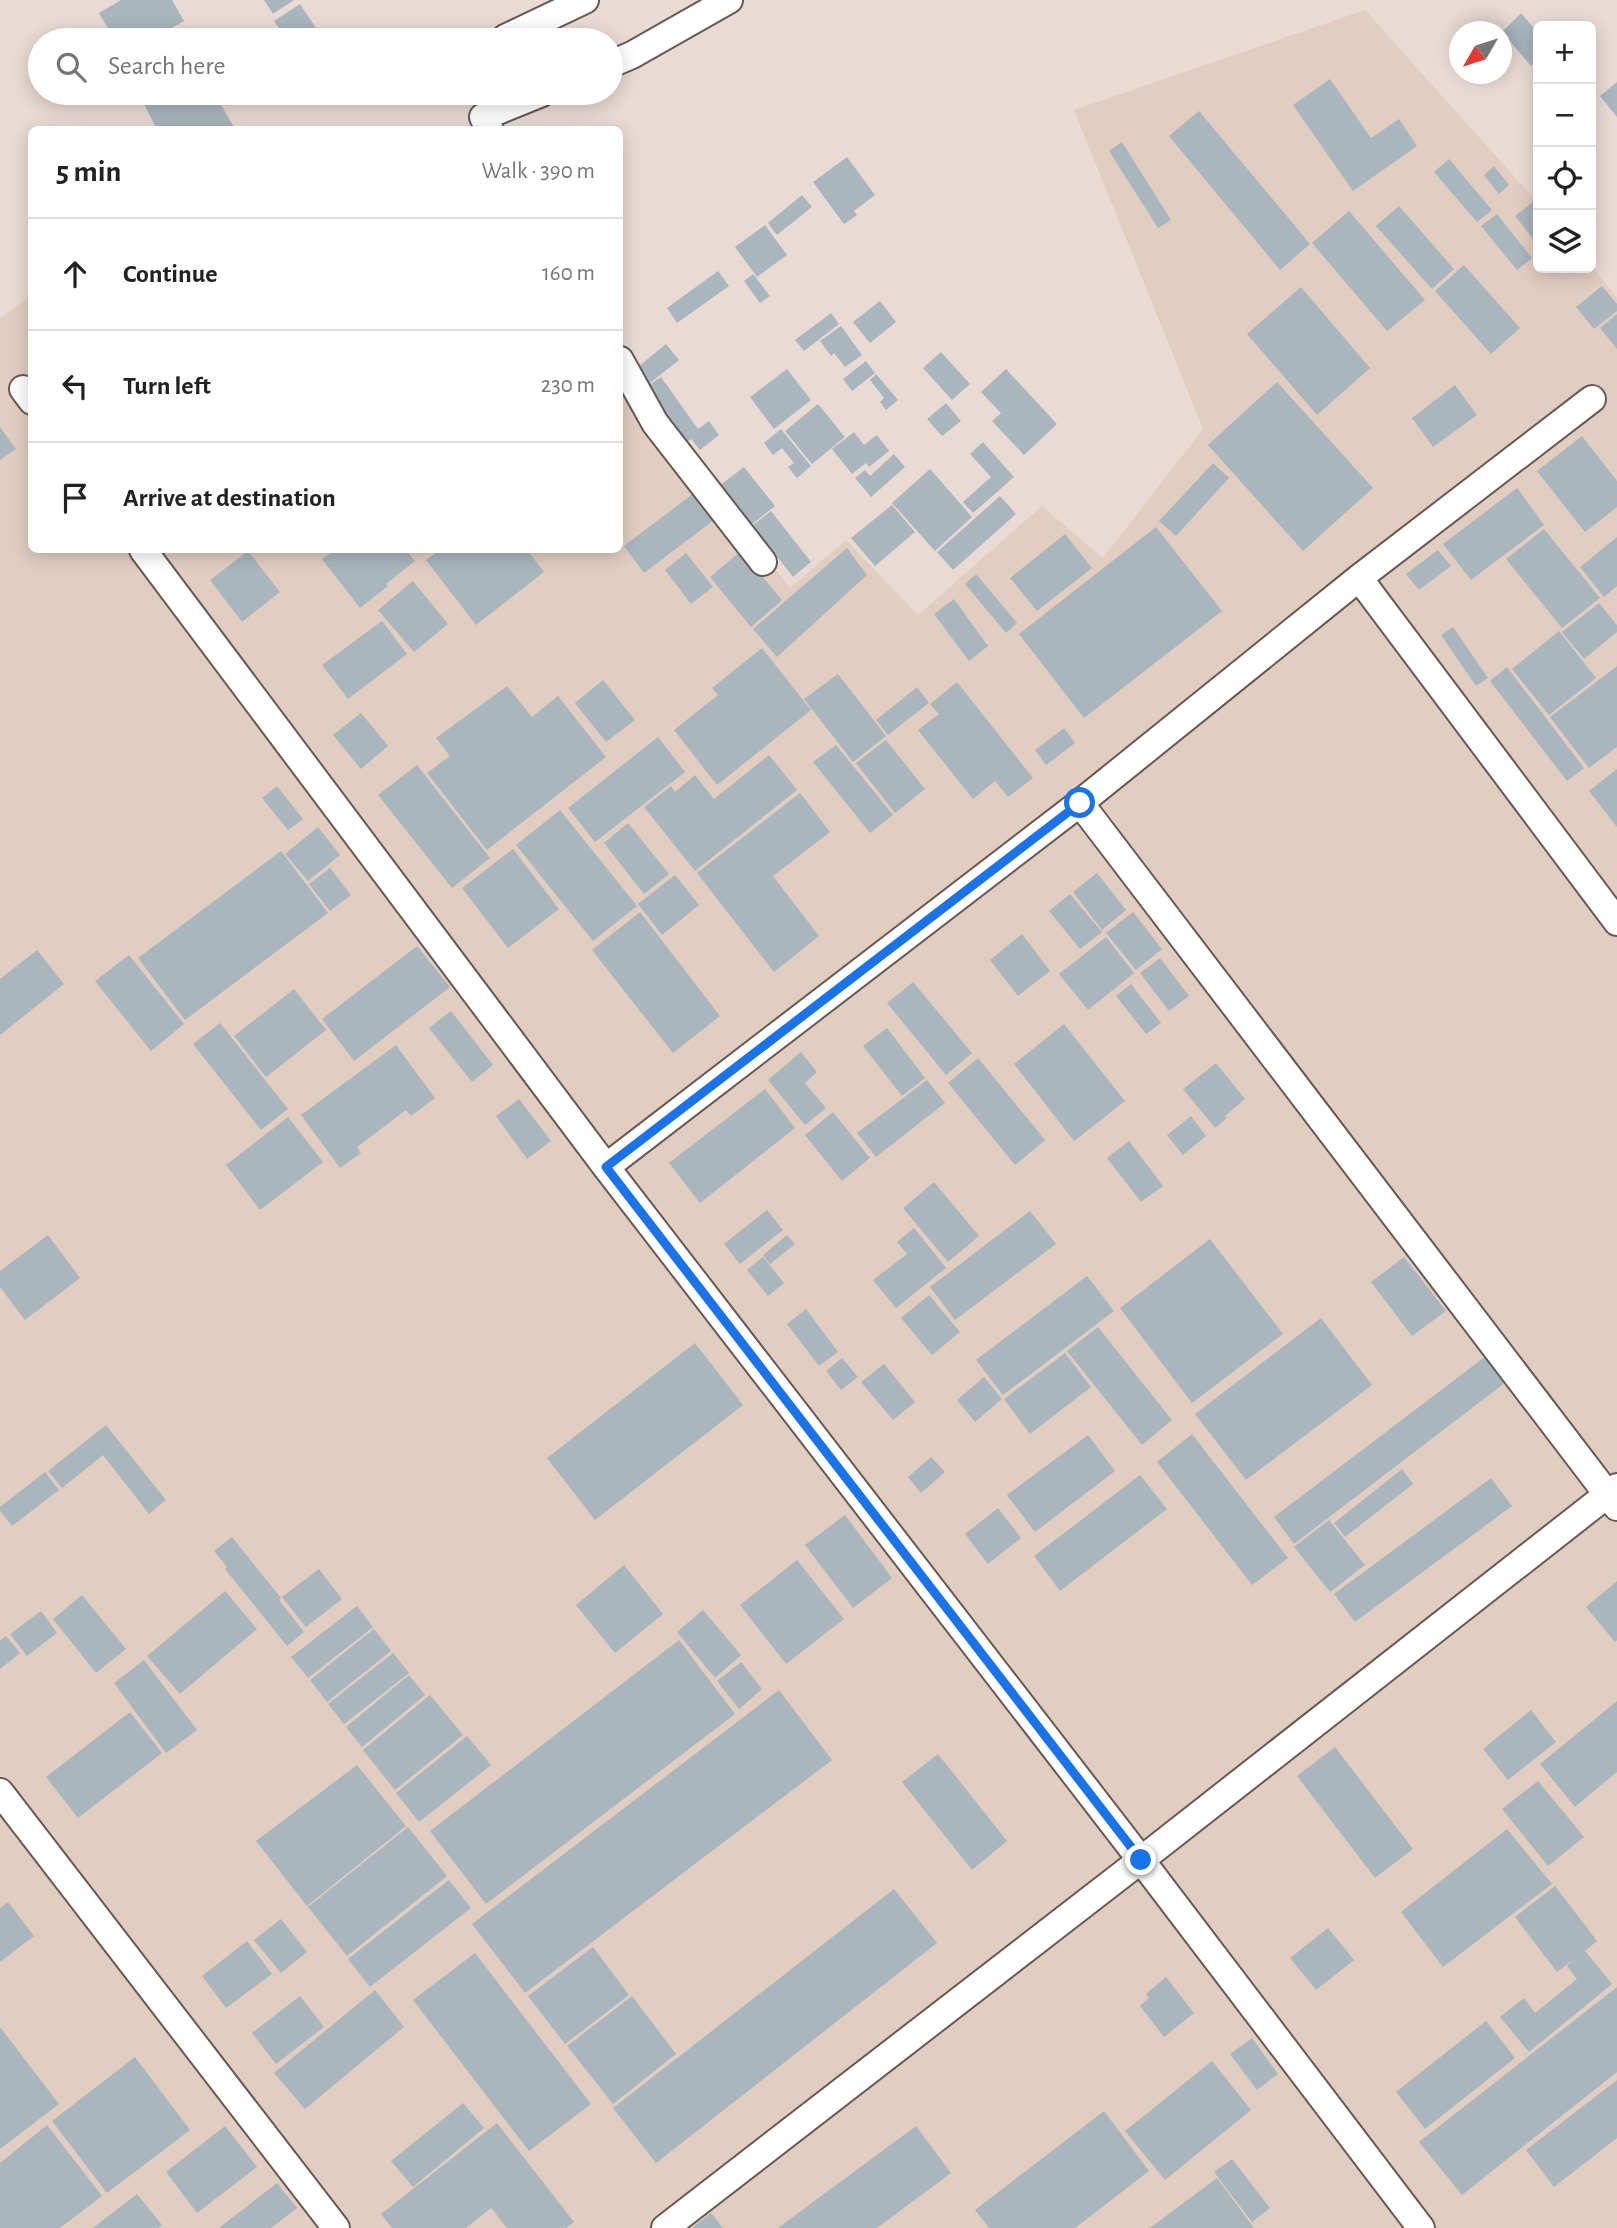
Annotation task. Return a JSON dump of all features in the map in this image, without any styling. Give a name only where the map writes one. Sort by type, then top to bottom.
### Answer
[{"type":"street","points":[[526,28],[584,0]]},
{"type":"street","points":[[623,59],[729,0]]},
{"type":"street","points":[[484,117],[513,105]]},
{"type":"street","points":[[623,365],[655,423],[763,562]]},
{"type":"street","points":[[606,1167],[1080,803],[1359,578],[1592,399]]},
{"type":"street","points":[[144,553],[606,1167],[1141,1860],[1421,2228]]},
{"type":"street","points":[[1359,578],[1617,922]]},
{"type":"street","points":[[665,2228],[1614,1496],[1080,803]]},
{"type":"street","points":[[0,1792],[336,2228]]},
{"type":"shaded area","points":[[1365,10],[1533,197],[1533,273],[1596,271],[1617,298],[1617,2228],[0,2228],[0,318],[28,298],[28,553],[623,553],[623,377],[790,588],[846,540],[918,615],[1042,506],[1103,558],[1203,429],[1074,110]]},
{"type":"building","points":[[121,0],[172,0],[184,21],[172,28],[108,28],[99,13]]},
{"type":"building","points":[[264,0],[294,0],[273,14]]},
{"type":"building","points":[[300,4],[316,28],[279,28],[274,21]]},
{"type":"building","points":[[1521,13],[1533,27],[1531,66],[1512,44],[1512,22]]},
{"type":"building","points":[[1330,79],[1371,138],[1399,119],[1417,146],[1353,191],[1293,105]]},
{"type":"building","points":[[1617,82],[1617,117],[1600,96]]},
{"type":"building","points":[[144,105],[221,105],[233,126],[155,126]]},
{"type":"building","points":[[1199,111],[1310,244],[1280,270],[1169,136]]},
{"type":"building","points":[[1122,142],[1171,220],[1158,228],[1109,151]]},
{"type":"building","points":[[847,157],[875,195],[854,211],[857,215],[844,224],[813,182]]},
{"type":"building","points":[[1449,159],[1492,210],[1477,222],[1434,172]]},
{"type":"building","points":[[1494,166],[1509,185],[1499,194],[1484,175]]},
{"type":"building","points":[[802,195],[812,207],[777,235],[768,223]]},
{"type":"building","points":[[1533,202],[1533,239],[1515,216]]},
{"type":"building","points":[[1399,206],[1454,269],[1432,289],[1376,226]]},
{"type":"building","points":[[1349,211],[1425,300],[1387,331],[1312,243]]},
{"type":"building","points":[[1497,214],[1532,258],[1517,270],[1481,226]]},
{"type":"building","points":[[765,225],[787,255],[757,277],[735,247]]},
{"type":"building","points":[[1464,265],[1520,328],[1491,354],[1435,291]]},
{"type":"building","points":[[718,271],[729,286],[677,323],[667,308]]},
{"type":"building","points":[[753,274],[770,296],[760,303],[744,281]]},
{"type":"building","points":[[1602,286],[1617,304],[1617,311],[1594,329],[1576,307]]},
{"type":"building","points":[[1301,287],[1370,368],[1317,415],[1247,334]]},
{"type":"building","points":[[880,301],[896,322],[870,343],[853,322]]},
{"type":"building","points":[[831,313],[839,324],[804,351],[795,340]]},
{"type":"building","points":[[1617,314],[1617,349],[1600,328]]},
{"type":"building","points":[[841,326],[862,355],[845,367],[834,353],[831,356],[820,341]]},
{"type":"building","points":[[666,344],[679,360],[646,386],[633,371]]},
{"type":"building","points":[[941,352],[970,384],[952,400],[923,368]]},
{"type":"building","points":[[866,361],[875,373],[852,391],[843,379]]},
{"type":"building","points":[[787,369],[811,400],[774,429],[750,397]]},
{"type":"building","points":[[1006,369],[1057,424],[1024,455],[992,421],[1001,413],[981,392]]},
{"type":"building","points":[[876,374],[898,400],[886,410],[880,402],[884,398],[870,380]]},
{"type":"building","points":[[661,377],[698,429],[709,421],[719,435],[700,450],[691,439],[684,444],[644,388]]},
{"type":"building","points":[[1277,382],[1373,488],[1303,551],[1208,445]]},
{"type":"building","points":[[1455,385],[1477,415],[1433,447],[1412,418]]},
{"type":"building","points":[[946,403],[961,421],[942,436],[927,419]]},
{"type":"building","points":[[818,404],[845,437],[812,464],[785,431]]},
{"type":"building","points":[[0,427],[16,449],[0,460]]},
{"type":"building","points":[[781,429],[811,466],[797,478],[788,467],[794,463],[782,448],[773,455],[764,443]]},
{"type":"building","points":[[854,432],[864,445],[877,435],[889,451],[869,467],[866,463],[852,474],[832,449]]},
{"type":"building","points":[[1582,436],[1617,481],[1617,507],[1585,532],[1537,471]]},
{"type":"building","points":[[983,442],[1014,477],[973,513],[963,502],[991,477],[970,454]]},
{"type":"building","points":[[894,454],[905,467],[871,497],[855,478],[865,470],[870,476]]},
{"type":"building","points":[[1213,463],[1229,478],[1176,536],[1159,521]]},
{"type":"building","points":[[744,467],[775,506],[747,528],[715,489]]},
{"type":"building","points":[[930,469],[972,517],[935,551],[892,503]]},
{"type":"building","points":[[1517,488],[1544,525],[1471,580],[1443,544]]},
{"type":"building","points":[[698,490],[718,517],[644,573],[624,546]]},
{"type":"building","points":[[1000,496],[1016,514],[953,570],[937,552]]},
{"type":"building","points":[[892,505],[915,532],[875,566],[851,538]]},
{"type":"building","points":[[771,511],[811,562],[793,577],[753,525]]},
{"type":"building","points":[[1156,527],[1222,611],[1084,718],[1019,634]]},
{"type":"building","points":[[1544,529],[1600,598],[1562,628],[1506,559]]},
{"type":"building","points":[[1065,534],[1092,568],[1037,611],[1010,578]]},
{"type":"building","points":[[1617,537],[1617,586],[1604,597],[1580,567]]},
{"type":"building","points":[[847,548],[867,575],[777,657],[753,629]]},
{"type":"building","points":[[1438,550],[1451,566],[1419,590],[1406,574]]},
{"type":"building","points":[[741,551],[782,600],[751,627],[710,577]]},
{"type":"building","points":[[245,553],[250,553],[280,592],[242,622],[210,580]]},
{"type":"building","points":[[331,553],[408,553],[415,561],[360,608],[322,559]]},
{"type":"building","points":[[436,553],[529,553],[544,572],[476,625],[426,560]]},
{"type":"building","points":[[686,553],[713,587],[691,604],[665,570]]},
{"type":"building","points":[[976,574],[1017,623],[1006,633],[965,584]]},
{"type":"building","points":[[413,581],[448,624],[414,652],[378,610]]},
{"type":"building","points":[[954,599],[988,646],[969,661],[934,614]]},
{"type":"building","points":[[1599,603],[1617,625],[1617,632],[1584,659],[1562,632]]},
{"type":"building","points":[[382,621],[407,654],[348,699],[322,665]]},
{"type":"building","points":[[1453,627],[1488,678],[1476,686],[1441,635]]},
{"type":"building","points":[[1559,631],[1596,678],[1549,715],[1512,669]]},
{"type":"building","points":[[762,648],[811,710],[717,785],[674,730],[718,695],[712,688]]},
{"type":"building","points":[[1617,666],[1617,747],[1589,768],[1550,717]]},
{"type":"building","points":[[1507,667],[1584,768],[1567,781],[1490,681]]},
{"type":"building","points":[[838,674],[886,736],[853,762],[804,699]]},
{"type":"building","points":[[603,680],[635,720],[606,742],[575,703]]},
{"type":"building","points":[[957,682],[1033,778],[1008,797],[995,781],[973,799],[918,730],[939,714],[930,704]]},
{"type":"building","points":[[507,686],[532,717],[558,696],[606,757],[487,850],[427,773],[450,756],[436,738]]},
{"type":"building","points":[[917,687],[929,703],[888,735],[876,720]]},
{"type":"building","points":[[361,713],[388,746],[361,769],[333,735]]},
{"type":"building","points":[[1064,728],[1075,743],[1046,765],[1035,750]]},
{"type":"building","points":[[658,737],[685,772],[595,842],[568,808]]},
{"type":"building","points":[[886,740],[925,789],[895,813],[856,763]]},
{"type":"building","points":[[836,745],[893,815],[870,833],[813,762]]},
{"type":"building","points":[[769,755],[797,790],[695,871],[644,807],[671,786],[675,792],[695,775],[714,799]]},
{"type":"building","points":[[417,765],[490,858],[452,888],[378,795]]},
{"type":"building","points":[[1617,769],[1617,827],[1589,791]]},
{"type":"building","points":[[277,786],[303,819],[288,830],[262,798]]},
{"type":"building","points":[[800,793],[830,832],[773,876],[819,936],[774,972],[697,873]]},
{"type":"building","points":[[560,810],[637,906],[593,941],[516,845]]},
{"type":"building","points":[[628,823],[669,874],[644,894],[604,843]]},
{"type":"building","points":[[318,827],[340,855],[308,881],[285,854]]},
{"type":"building","points":[[513,849],[559,909],[508,948],[462,888]]},
{"type":"building","points":[[281,851],[328,913],[185,1020],[138,958]]},
{"type":"building","points":[[330,868],[351,895],[330,911],[309,884]]},
{"type":"building","points":[[1097,873],[1126,910],[1102,930],[1073,892]]},
{"type":"building","points":[[675,875],[699,905],[662,935],[638,904]]},
{"type":"building","points":[[1070,894],[1102,932],[1080,949],[1049,911]]},
{"type":"building","points":[[640,912],[720,1016],[673,1053],[592,950]]},
{"type":"building","points":[[1133,912],[1162,949],[1136,970],[1106,933]]},
{"type":"building","points":[[1022,934],[1050,971],[1018,996],[990,960]]},
{"type":"building","points":[[1106,937],[1134,973],[1088,1010],[1059,974]]},
{"type":"building","points":[[417,946],[450,987],[354,1061],[322,1019]]},
{"type":"building","points":[[37,950],[64,984],[0,1035],[0,979]]},
{"type":"building","points":[[129,955],[184,1024],[151,1051],[95,981]]},
{"type":"building","points":[[1160,958],[1189,996],[1169,1011],[1140,973]]},
{"type":"building","points":[[913,982],[972,1053],[946,1075],[887,1003]]},
{"type":"building","points":[[1131,984],[1161,1023],[1146,1034],[1116,996]]},
{"type":"building","points":[[294,989],[326,1030],[266,1077],[234,1036]]},
{"type":"building","points":[[451,1011],[493,1065],[472,1082],[429,1028]]},
{"type":"building","points":[[220,1023],[288,1109],[261,1130],[193,1044]]},
{"type":"building","points":[[1064,1024],[1125,1101],[1074,1141],[1014,1064]]},
{"type":"building","points":[[887,1028],[925,1078],[902,1096],[863,1046]]},
{"type":"building","points":[[396,1045],[435,1098],[411,1116],[406,1110],[357,1147],[361,1153],[340,1168],[301,1115]]},
{"type":"building","points":[[801,1052],[817,1072],[805,1083],[826,1108],[805,1125],[768,1080]]},
{"type":"building","points":[[978,1058],[1045,1140],[1015,1165],[948,1083]]},
{"type":"building","points":[[1216,1063],[1245,1099],[1215,1128],[1183,1089]]},
{"type":"building","points":[[927,1080],[945,1103],[876,1157],[857,1133]]},
{"type":"building","points":[[765,1089],[795,1128],[700,1203],[669,1163]]},
{"type":"building","points":[[519,1099],[551,1141],[527,1159],[496,1116]]},
{"type":"building","points":[[833,1112],[870,1158],[842,1181],[805,1135]]},
{"type":"building","points":[[1191,1116],[1206,1136],[1183,1155],[1167,1135]]},
{"type":"building","points":[[288,1117],[323,1162],[260,1210],[226,1165]]},
{"type":"building","points":[[1129,1141],[1163,1186],[1141,1202],[1107,1158]]},
{"type":"building","points":[[934,1182],[979,1236],[948,1262],[903,1208]]},
{"type":"building","points":[[767,1210],[783,1230],[740,1264],[724,1244]]},
{"type":"building","points":[[1030,1211],[1056,1244],[955,1320],[930,1287]]},
{"type":"building","points":[[914,1228],[946,1268],[896,1308],[873,1280],[907,1254],[897,1242]]},
{"type":"building","points":[[48,1235],[80,1278],[25,1320],[0,1287],[0,1271]]},
{"type":"building","points":[[787,1235],[795,1244],[770,1264],[763,1255]]},
{"type":"building","points":[[1210,1239],[1283,1334],[1192,1403],[1120,1308]]},
{"type":"building","points":[[763,1257],[784,1283],[768,1296],[747,1270]]},
{"type":"building","points":[[1404,1257],[1446,1311],[1412,1336],[1371,1282]]},
{"type":"building","points":[[1087,1276],[1114,1311],[1003,1395],[976,1360]]},
{"type":"building","points":[[929,1295],[960,1332],[932,1355],[901,1318]]},
{"type":"building","points":[[806,1309],[838,1352],[819,1366],[787,1324]]},
{"type":"building","points":[[1321,1318],[1372,1385],[1246,1480],[1195,1414]]},
{"type":"building","points":[[1098,1327],[1172,1420],[1142,1445],[1067,1351]]},
{"type":"building","points":[[695,1343],[743,1405],[595,1520],[547,1458]]},
{"type":"building","points":[[1065,1353],[1091,1387],[1030,1434],[1004,1399]]},
{"type":"building","points":[[1490,1353],[1510,1379],[1294,1544],[1274,1517]]},
{"type":"building","points":[[842,1358],[858,1377],[841,1390],[826,1371]]},
{"type":"building","points":[[884,1364],[915,1402],[893,1420],[861,1382]]},
{"type":"building","points":[[984,1377],[1002,1399],[975,1422],[957,1400]]},
{"type":"building","points":[[106,1425],[166,1500],[149,1514],[103,1455],[62,1488],[48,1471]]},
{"type":"building","points":[[1192,1434],[1288,1558],[1252,1585],[1157,1462]]},
{"type":"building","points":[[1088,1435],[1115,1471],[1035,1532],[1007,1495]]},
{"type":"building","points":[[931,1457],[945,1472],[921,1493],[908,1477]]},
{"type":"building","points":[[1402,1469],[1413,1484],[1345,1537],[1334,1523]]},
{"type":"building","points":[[45,1472],[59,1490],[12,1526],[0,1511],[0,1507]]},
{"type":"building","points":[[1140,1475],[1167,1509],[1060,1591],[1034,1556]]},
{"type":"building","points":[[1491,1478],[1512,1506],[1355,1622],[1334,1594]]},
{"type":"building","points":[[998,1508],[1021,1538],[988,1564],[965,1534]]},
{"type":"building","points":[[845,1515],[892,1578],[853,1608],[805,1545]]},
{"type":"building","points":[[1329,1520],[1365,1565],[1330,1592],[1294,1547]]},
{"type":"building","points":[[232,1537],[281,1598],[279,1600],[304,1632],[287,1646],[225,1569],[227,1567],[214,1551]]},
{"type":"building","points":[[797,1560],[844,1619],[786,1664],[740,1605]]},
{"type":"building","points":[[624,1565],[663,1614],[615,1653],[576,1605]]},
{"type":"building","points":[[319,1569],[342,1599],[306,1627],[282,1597]]},
{"type":"building","points":[[1617,1581],[1617,1640],[1615,1642],[1586,1607]]},
{"type":"building","points":[[225,1591],[257,1629],[180,1694],[147,1656]]},
{"type":"building","points":[[82,1595],[126,1649],[96,1673],[53,1619]]},
{"type":"building","points":[[357,1606],[373,1627],[308,1678],[291,1657]]},
{"type":"building","points":[[703,1610],[741,1655],[715,1678],[677,1632]]},
{"type":"building","points":[[41,1611],[57,1633],[27,1656],[10,1634]]},
{"type":"building","points":[[374,1629],[391,1651],[327,1702],[310,1680]]},
{"type":"building","points":[[6,1636],[20,1653],[0,1669],[0,1641]]},
{"type":"building","points":[[679,1640],[735,1714],[486,1904],[430,1831]]},
{"type":"building","points":[[393,1653],[409,1673],[344,1724],[328,1704]]},
{"type":"building","points":[[144,1660],[197,1730],[166,1753],[114,1683]]},
{"type":"building","points":[[741,1662],[762,1689],[739,1709],[717,1681]]},
{"type":"building","points":[[409,1675],[425,1695],[362,1747],[346,1727]]},
{"type":"building","points":[[779,1690],[832,1760],[525,1993],[472,1924]]},
{"type":"building","points":[[430,1695],[463,1735],[395,1790],[363,1750]]},
{"type":"building","points":[[1617,1701],[1617,1772],[1575,1807],[1540,1764]]},
{"type":"building","points":[[1531,1710],[1556,1742],[1508,1780],[1483,1749]]},
{"type":"building","points":[[130,1712],[162,1753],[78,1818],[46,1777]]},
{"type":"building","points":[[467,1736],[491,1765],[419,1822],[396,1793]]},
{"type":"building","points":[[1335,1747],[1413,1849],[1375,1878],[1297,1776]]},
{"type":"building","points":[[938,1754],[1007,1841],[972,1870],[902,1782]]},
{"type":"building","points":[[357,1765],[406,1826],[307,1906],[256,1841]]},
{"type":"building","points":[[1538,1781],[1584,1837],[1548,1866],[1502,1809]]},
{"type":"building","points":[[408,1827],[447,1876],[347,1956],[308,1907]]},
{"type":"building","points":[[1507,1829],[1552,1884],[1443,1967],[1401,1912]]},
{"type":"building","points":[[449,1880],[471,1908],[370,1987],[348,1959]]},
{"type":"building","points":[[1555,1886],[1597,1941],[1585,1951],[1612,1984],[1529,2052],[1500,2017],[1524,1998],[1535,2013],[1577,1979],[1567,1966],[1573,1960],[1557,1972],[1515,1917]]},
{"type":"building","points":[[894,1889],[937,1943],[656,2163],[613,2108]]},
{"type":"building","points":[[8,1902],[34,1936],[0,1962],[0,1908]]},
{"type":"building","points":[[281,1919],[307,1952],[281,1973],[254,1940]]},
{"type":"building","points":[[1328,1928],[1354,1960],[1316,1990],[1290,1958]]},
{"type":"building","points":[[247,1941],[272,1974],[226,2008],[202,1976]]},
{"type":"building","points":[[593,1947],[629,1995],[565,2044],[528,1996]]},
{"type":"building","points":[[475,1953],[591,2104],[529,2151],[413,2000]]},
{"type":"building","points":[[1166,1977],[1194,2013],[1164,2037],[1140,2006],[1149,1998],[1146,1994]]},
{"type":"building","points":[[1617,1987],[1617,2072],[1462,2195],[1419,2142]]},
{"type":"building","points":[[375,1990],[404,2027],[305,2109],[274,2073]]},
{"type":"building","points":[[300,1996],[324,2027],[276,2064],[252,2033]]},
{"type":"building","points":[[632,1996],[676,2054],[613,2104],[567,2046]]},
{"type":"building","points":[[1486,2021],[1515,2058],[1425,2129],[1396,2092]]},
{"type":"building","points":[[0,2027],[59,2104],[0,2149]]},
{"type":"building","points":[[1252,2038],[1278,2074],[1257,2090],[1230,2054]]},
{"type":"building","points":[[135,2057],[190,2130],[107,2193],[52,2121]]},
{"type":"building","points":[[1212,2061],[1251,2110],[1165,2180],[1125,2131]]},
{"type":"building","points":[[1617,2080],[1617,2138],[1554,2187],[1526,2150]]},
{"type":"building","points":[[463,2103],[484,2128],[413,2187],[391,2161]]},
{"type":"building","points":[[1104,2111],[1149,2171],[1075,2228],[989,2228],[975,2210]]},
{"type":"building","points":[[497,2123],[574,2222],[566,2228],[507,2228],[491,2208],[466,2228],[392,2228],[381,2214]]},
{"type":"building","points":[[47,2125],[102,2196],[60,2228],[0,2228],[0,2163]]},
{"type":"building","points":[[225,2126],[257,2167],[197,2213],[166,2172]]},
{"type":"building","points":[[916,2126],[951,2173],[877,2228],[778,2228]]},
{"type":"building","points":[[1232,2159],[1270,2208],[1252,2222],[1214,2172]]},
{"type":"building","points":[[1217,2178],[1254,2228],[1150,2228]]},
{"type":"building","points":[[277,2183],[297,2208],[271,2228],[219,2228]]},
{"type":"building","points":[[137,2194],[162,2225],[158,2228],[93,2228]]},
{"type":"building","points":[[711,2213],[723,2228],[692,2228]]},
{"type":"route","points":[[1080,803],[606,1167],[1141,1860]]}]
